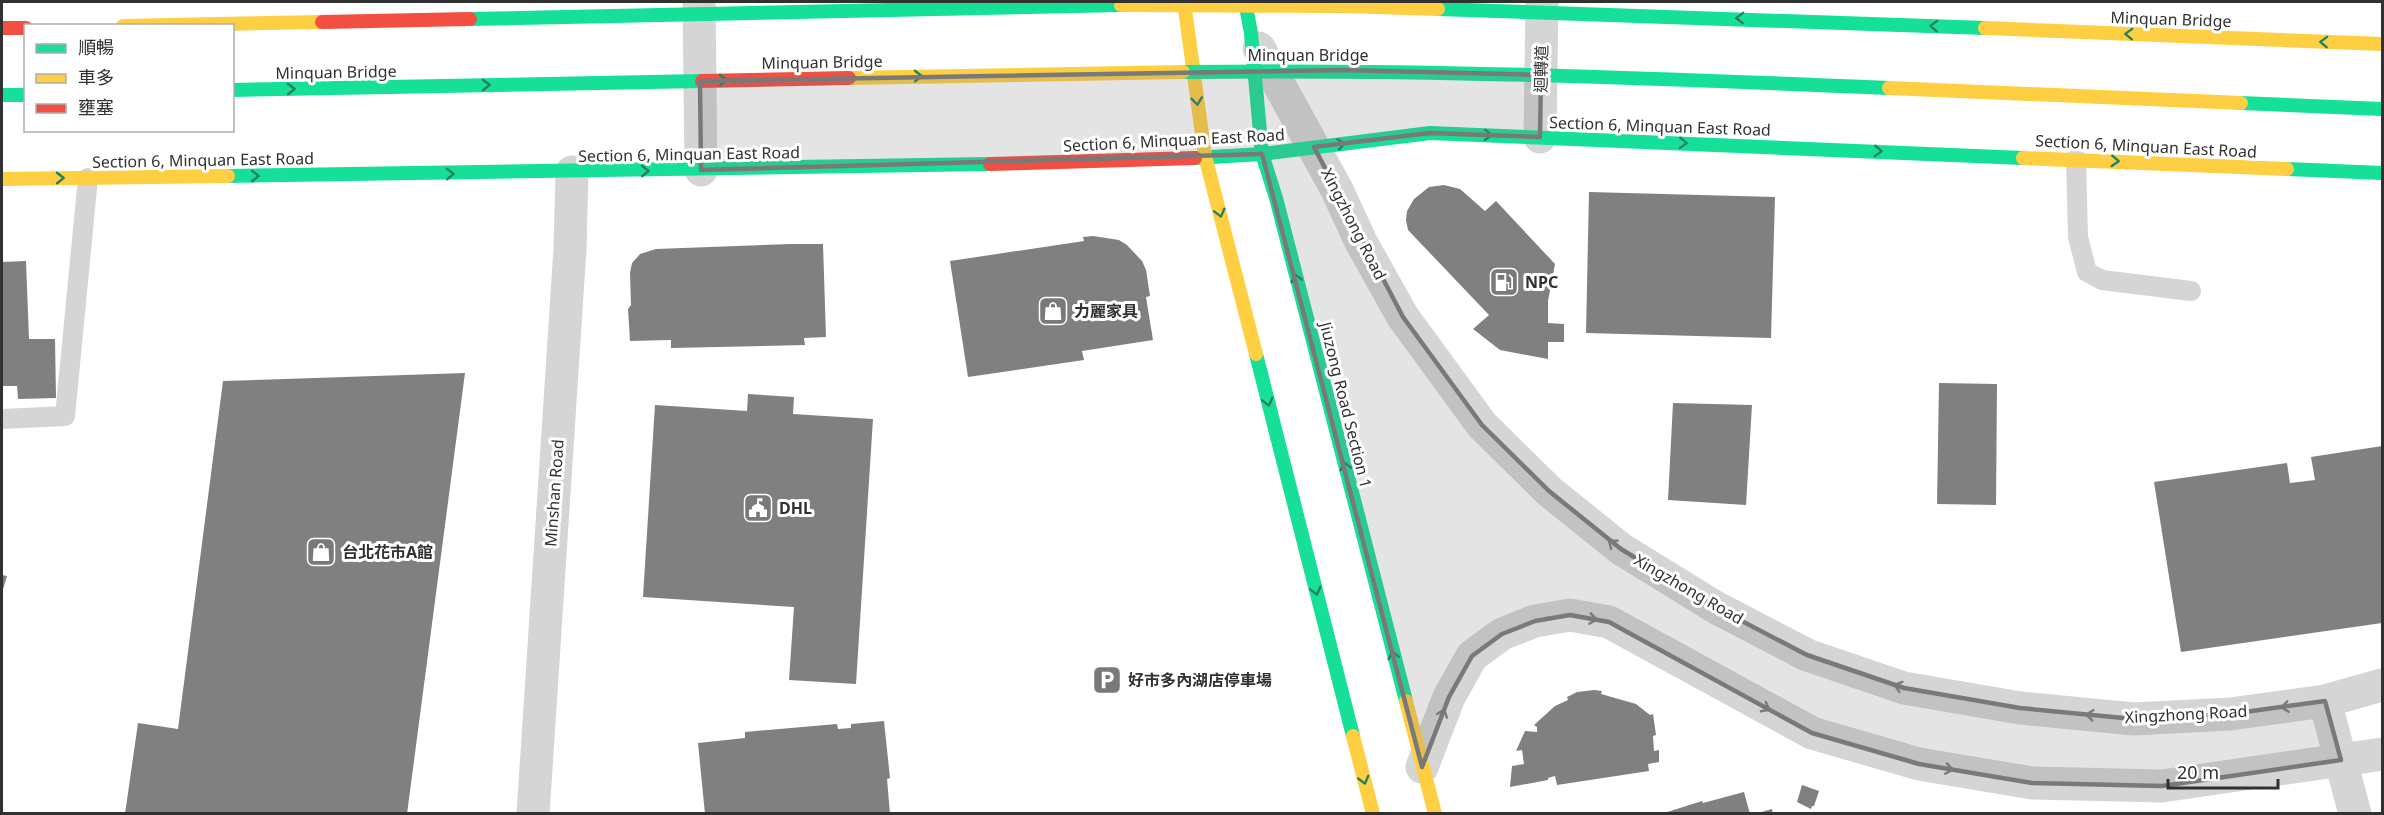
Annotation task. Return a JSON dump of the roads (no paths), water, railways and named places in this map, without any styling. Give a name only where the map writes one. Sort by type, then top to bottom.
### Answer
[{"type":"main road","points":[[1184,2],[1205,156],[1373,813]]},
{"type":"main road","name":"Jiuzong Road Section 1","points":[[1245,2],[1251,33],[1262,154],[1276,198],[1435,813]]},
{"type":"main road","name":"Minquan Bridge","points":[[219,24],[1136,5],[1335,6],[1719,17],[2382,44]]},
{"type":"main road","points":[[2,28],[24,27]]},
{"type":"main road","name":"Minquan Bridge","points":[[234,90],[1344,70],[1710,80],[2382,109]]},
{"type":"main road","points":[[2,95],[24,95]]},
{"type":"main road","name":"Section 6, Minquan East Road","points":[[2,179],[701,170],[1137,161],[1262,154],[1430,133],[2382,173]]},
{"type":"street","points":[[699,2],[701,170]]},
{"type":"street","name":"迴轉道","points":[[1540,137],[1542,2]]},
{"type":"street","name":"Xingzhong Road","points":[[1251,33],[1403,317],[1482,425],[1549,491],[1621,549],[1715,607],[1807,655],[1904,688],[2020,708],[2134,719],[2230,714],[2325,701],[2382,686]]},
{"type":"street","name":"Minshan Road","points":[[533,813],[570,249],[572,172]]},
{"type":"street","points":[[1422,767],[1449,697],[1472,656],[1502,634],[1535,621],[1570,615],[1609,622],[1812,733],[1919,764],[2032,783],[2162,786],[2382,754]]},
{"type":"street","points":[[2325,701],[2355,813]]},
{"type":"lane","points":[[2076,159],[2078,237],[2087,272],[2102,280],[2191,291]]},
{"type":"lane","points":[[2,418],[65,416],[88,178]]},
{"type":"place","name":"NPC","points":[[1504,282]]},
{"type":"place","name":"力麗家具","points":[[1053,311]]},
{"type":"place","name":"DHL","points":[[758,508]]},
{"type":"place","name":"台北花市A館","points":[[321,552]]},
{"type":"place","name":"好市多內湖店停車場","points":[[1107,680]]}]
